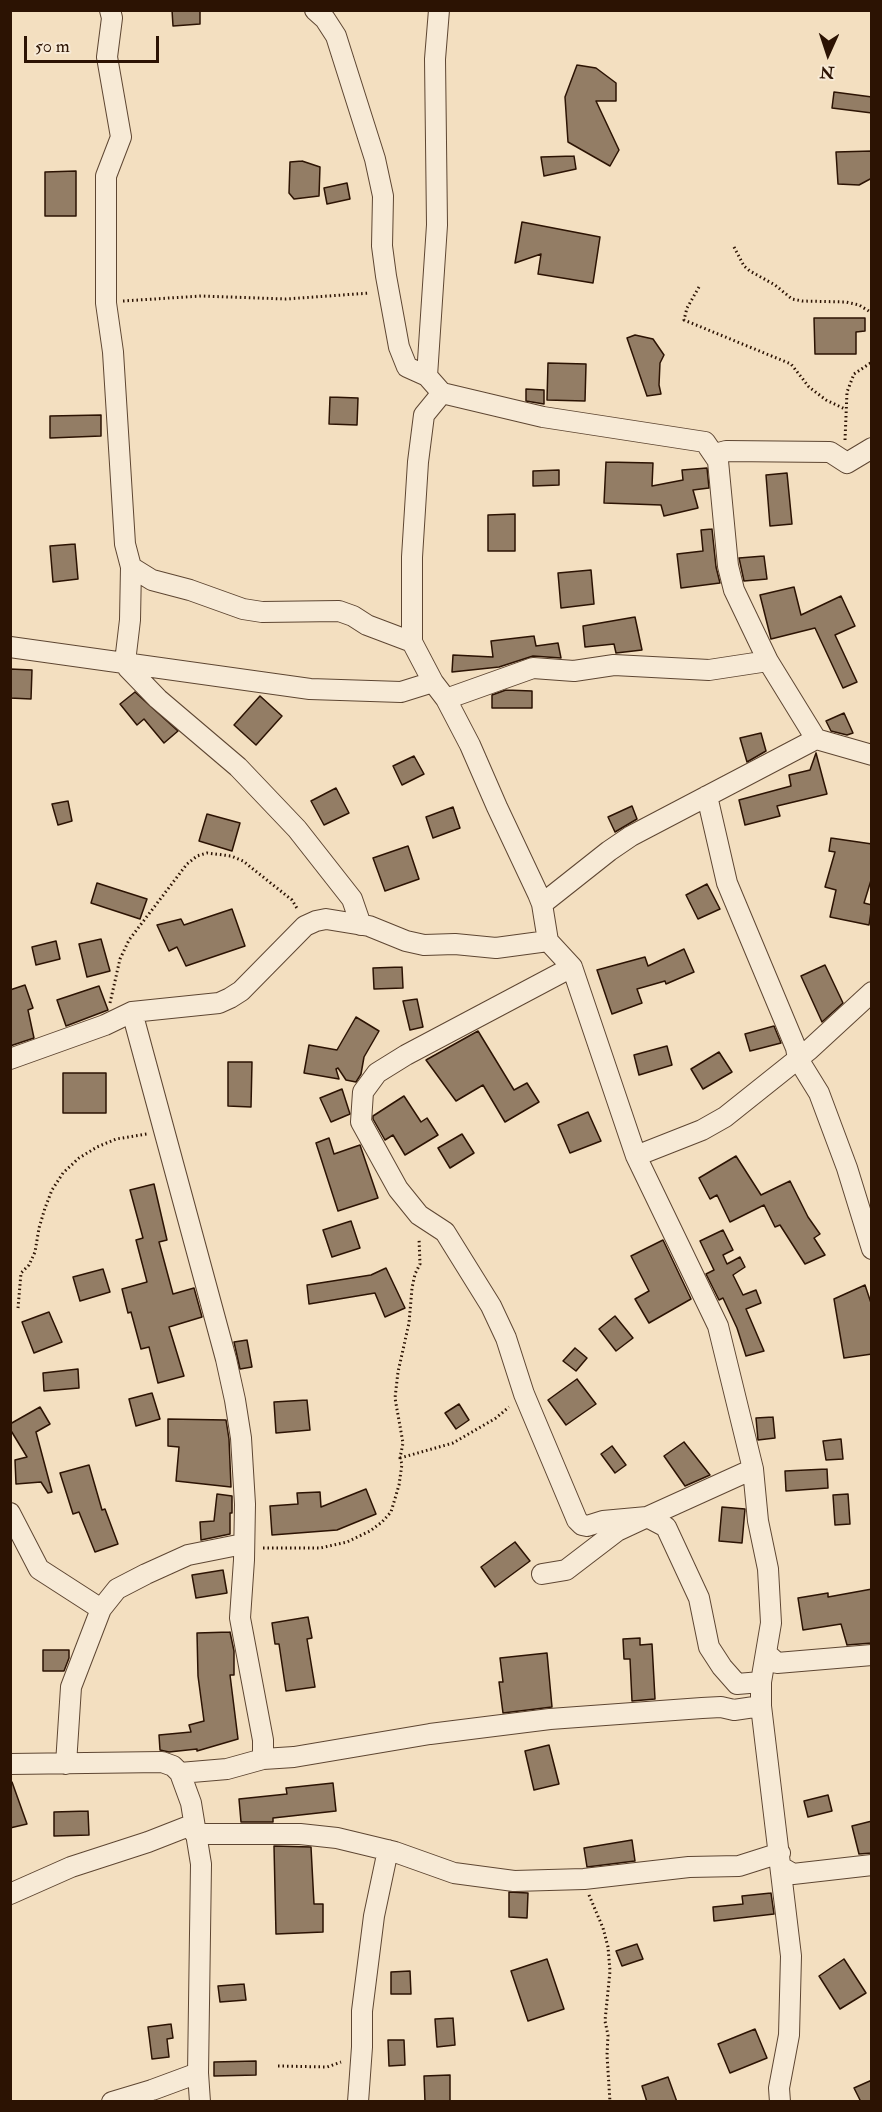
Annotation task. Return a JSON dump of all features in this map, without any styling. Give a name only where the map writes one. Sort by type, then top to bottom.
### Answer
[{"type":"street","points":[[110,10],[112,18],[107,57],[121,137],[106,176],[106,303],[113,352],[125,544],[131,567],[130,620],[125,662],[158,699],[238,767],[297,829],[352,899],[361,925]]},
{"type":"street","points":[[315,10],[325,19],[336,36],[375,159],[383,196],[382,246],[389,292],[399,347],[407,367],[427,376],[442,393],[543,417],[705,442],[718,461],[728,566],[734,590],[768,661],[816,739],[872,755]]},
{"type":"street","points":[[427,376],[437,225],[435,59],[439,10]]},
{"type":"street","points":[[442,393],[424,416],[418,462],[412,557],[412,642],[470,745],[542,904],[548,941],[572,967],[636,1156],[718,1326],[753,1469],[758,1521],[768,1569],[771,1623],[761,1682],[761,1706],[791,1956],[789,2035],[779,2088],[780,2102]]},
{"type":"street","points":[[715,454],[726,451],[830,452],[847,463],[872,448]]},
{"type":"street","points":[[131,567],[152,580],[190,590],[243,609],[262,612],[339,611],[367,625],[412,642]]},
{"type":"street","points":[[10,647],[310,689],[401,692],[433,682]]},
{"type":"street","points":[[446,699],[533,668],[574,671],[614,665],[709,670],[768,661]]},
{"type":"street","points":[[542,904],[624,841],[816,739]]},
{"type":"street","points":[[707,796],[727,883],[796,1048],[798,1059],[819,1093],[847,1168],[872,1249]]},
{"type":"street","points":[[10,1059],[105,1025],[132,1012],[219,1003],[241,991],[307,925],[316,921],[326,919],[361,925],[424,945],[455,944],[496,948],[548,941]]},
{"type":"street","points":[[572,967],[406,1055],[377,1073],[363,1092],[361,1122],[398,1189],[419,1215],[445,1232],[491,1306],[506,1338],[524,1394],[577,1520],[587,1526],[603,1521],[647,1517],[666,1527],[699,1598],[709,1647],[737,1684],[761,1682]]},
{"type":"street","points":[[636,1156],[702,1130],[725,1117],[798,1059],[872,992]]},
{"type":"street","points":[[132,1012],[226,1359],[235,1400],[241,1438],[245,1504],[240,1618],[263,1740],[263,1759]]},
{"type":"street","points":[[542,1574],[566,1570],[617,1531],[753,1469]]},
{"type":"street","points":[[10,1513],[39,1569],[101,1609]]},
{"type":"street","points":[[66,1764],[71,1687],[101,1609],[117,1589],[188,1555],[243,1544]]},
{"type":"street","points":[[766,1654],[777,1663],[872,1655]]},
{"type":"street","points":[[180,1773],[227,1769],[263,1759],[294,1757],[430,1734],[550,1719],[721,1707],[734,1710],[761,1706]]},
{"type":"street","points":[[10,1764],[162,1762],[173,1766],[180,1773],[191,1803],[201,1864],[198,2073],[200,2102]]},
{"type":"street","points":[[10,1894],[71,1867],[194,1829],[337,1838],[388,1850],[454,1872],[514,1881],[584,1879],[689,1867],[739,1866],[780,1860]]},
{"type":"street","points":[[358,2102],[362,2011],[367,1987],[374,1916],[388,1850]]},
{"type":"street","points":[[780,1860],[794,1874],[872,1865]]},
{"type":"street","points":[[112,2102],[198,2073]]},
{"type":"path","points":[[735,248],[744,266],[750,272],[776,285],[792,299],[846,302],[859,305],[872,313]]},
{"type":"path","points":[[699,287],[684,315],[684,320],[791,364],[809,387],[826,400],[845,409]]},
{"type":"path","points":[[106,303],[146,298],[201,296],[286,299],[389,292]]},
{"type":"path","points":[[847,463],[845,409],[847,392],[854,374],[872,362]]},
{"type":"path","points":[[105,1025],[120,959],[129,940],[187,864],[197,856],[207,853],[231,856],[243,861],[292,900],[307,925]]},
{"type":"path","points":[[18,1308],[21,1273],[29,1265],[35,1252],[45,1208],[52,1190],[63,1173],[80,1158],[116,1139],[163,1130]]},
{"type":"path","points":[[243,1544],[266,1549],[320,1548],[348,1542],[370,1532],[391,1512],[396,1500],[403,1443],[395,1398],[401,1356],[409,1323],[412,1288],[420,1264],[419,1215]]},
{"type":"path","points":[[400,1458],[453,1443],[496,1418],[524,1394]]},
{"type":"path","points":[[584,1879],[608,1947],[610,1971],[605,2021],[608,2035],[610,2102]]},
{"type":"path","points":[[278,2066],[327,2067],[361,2060]]},
{"type":"building","points":[[172,10],[200,10],[200,24],[173,26]]},
{"type":"building","points":[[577,65],[596,68],[616,83],[616,101],[596,101],[619,150],[610,166],[568,142],[565,97]]},
{"type":"building","points":[[834,92],[872,97],[872,113],[832,108]]},
{"type":"building","points":[[872,151],[872,178],[859,185],[838,184],[836,152]]},
{"type":"building","points":[[574,156],[576,169],[544,176],[541,157]]},
{"type":"building","points":[[302,161],[320,167],[319,196],[294,199],[289,193],[290,162]]},
{"type":"building","points":[[76,171],[76,216],[45,216],[45,172]]},
{"type":"building","points":[[347,183],[350,199],[327,204],[324,188]]},
{"type":"building","points":[[522,222],[600,237],[593,283],[538,274],[541,254],[515,263]]},
{"type":"building","points":[[814,318],[865,318],[865,331],[856,332],[856,354],[815,354]]},
{"type":"building","points":[[635,335],[653,339],[664,355],[660,363],[661,394],[647,396],[627,338]]},
{"type":"building","points":[[548,363],[586,364],[585,401],[547,400]]},
{"type":"building","points":[[526,389],[544,390],[544,404],[526,401]]},
{"type":"building","points":[[330,397],[358,398],[357,425],[329,424]]},
{"type":"building","points":[[101,415],[101,436],[50,438],[50,416]]},
{"type":"building","points":[[606,462],[653,463],[652,486],[683,480],[682,470],[707,468],[709,488],[693,490],[698,508],[664,516],[661,505],[604,503]]},
{"type":"building","points":[[559,470],[559,485],[533,486],[533,471]]},
{"type":"building","points":[[787,473],[792,524],[770,526],[766,475]]},
{"type":"building","points":[[515,514],[515,551],[488,551],[488,515]]},
{"type":"building","points":[[712,529],[720,583],[681,588],[677,554],[703,551],[701,530]]},
{"type":"building","points":[[75,544],[78,579],[53,582],[50,546]]},
{"type":"building","points":[[764,556],[767,579],[744,581],[739,558]]},
{"type":"building","points":[[591,570],[594,604],[561,608],[558,573]]},
{"type":"building","points":[[794,587],[801,615],[841,596],[855,626],[835,635],[857,682],[843,688],[815,628],[771,639],[760,595]]},
{"type":"building","points":[[635,617],[642,650],[616,653],[614,644],[585,647],[583,626]]},
{"type":"building","points":[[534,636],[536,646],[558,643],[561,658],[533,656],[499,667],[452,672],[453,655],[493,657],[491,641]]},
{"type":"building","points":[[10,669],[32,670],[31,699],[10,698]]},
{"type":"building","points":[[506,690],[532,691],[532,708],[492,708],[492,695]]},
{"type":"building","points":[[135,692],[178,731],[164,743],[144,719],[137,725],[120,704]]},
{"type":"building","points":[[260,696],[282,716],[256,745],[234,725]]},
{"type":"building","points":[[844,713],[853,733],[847,735],[831,731],[826,721]]},
{"type":"building","points":[[761,733],[766,751],[747,762],[740,738]]},
{"type":"building","points":[[816,753],[827,794],[777,806],[780,816],[745,825],[739,800],[791,786],[789,775],[810,770]]},
{"type":"building","points":[[414,756],[424,774],[402,785],[393,766]]},
{"type":"building","points":[[336,788],[349,813],[324,825],[311,801]]},
{"type":"building","points":[[68,801],[72,821],[58,825],[52,804]]},
{"type":"building","points":[[632,806],[637,819],[615,832],[608,817]]},
{"type":"building","points":[[453,807],[460,828],[433,838],[426,817]]},
{"type":"building","points":[[207,814],[240,823],[232,851],[199,841]]},
{"type":"building","points":[[831,838],[872,844],[872,877],[864,903],[872,905],[869,925],[830,917],[836,890],[825,887],[835,852],[829,851]]},
{"type":"building","points":[[408,846],[419,879],[385,891],[373,858]]},
{"type":"building","points":[[97,883],[147,899],[140,919],[91,903]]},
{"type":"building","points":[[707,884],[720,909],[698,919],[686,895]]},
{"type":"building","points":[[232,909],[245,946],[186,966],[177,947],[169,951],[157,925],[181,919],[184,925]]},
{"type":"building","points":[[101,939],[110,971],[87,977],[79,944]]},
{"type":"building","points":[[56,941],[60,959],[36,965],[32,947]]},
{"type":"building","points":[[684,949],[694,972],[666,984],[665,981],[637,989],[642,1003],[612,1014],[597,970],[645,957],[648,966]]},
{"type":"building","points":[[825,965],[843,1003],[822,1022],[801,976]]},
{"type":"building","points":[[402,967],[403,988],[374,989],[373,968]]},
{"type":"building","points":[[25,985],[33,1008],[28,1010],[34,1038],[10,1046],[10,990]]},
{"type":"building","points":[[99,986],[108,1010],[66,1026],[57,1000]]},
{"type":"building","points":[[417,999],[423,1027],[410,1030],[403,1001]]},
{"type":"building","points":[[356,1017],[379,1031],[364,1057],[361,1074],[356,1082],[346,1080],[338,1068],[336,1069],[339,1079],[304,1073],[309,1045],[337,1050]]},
{"type":"building","points":[[774,1026],[781,1043],[750,1051],[745,1034]]},
{"type":"building","points":[[478,1031],[514,1090],[527,1083],[539,1102],[505,1122],[483,1085],[456,1101],[426,1060]]},
{"type":"building","points":[[667,1046],[672,1065],[639,1075],[634,1055]]},
{"type":"building","points":[[719,1052],[732,1072],[703,1089],[691,1069]]},
{"type":"building","points":[[228,1062],[252,1062],[251,1107],[228,1106]]},
{"type":"building","points":[[63,1073],[106,1073],[106,1113],[63,1113]]},
{"type":"building","points":[[342,1089],[350,1114],[331,1122],[320,1098]]},
{"type":"building","points":[[404,1096],[421,1122],[427,1118],[438,1135],[405,1155],[393,1135],[385,1140],[373,1119],[373,1116]]},
{"type":"building","points":[[588,1112],[601,1141],[570,1153],[558,1125]]},
{"type":"building","points":[[462,1134],[474,1153],[450,1168],[438,1148]]},
{"type":"building","points":[[329,1138],[334,1154],[360,1145],[378,1198],[338,1211],[316,1143]]},
{"type":"building","points":[[736,1156],[761,1195],[790,1181],[808,1217],[820,1234],[814,1238],[825,1255],[805,1264],[780,1225],[775,1227],[764,1205],[730,1222],[717,1195],[710,1199],[699,1178]]},
{"type":"building","points":[[154,1184],[167,1240],[159,1242],[173,1294],[194,1288],[202,1317],[169,1327],[184,1376],[158,1383],[149,1347],[141,1349],[122,1289],[147,1282],[136,1240],[143,1238],[130,1190]]},
{"type":"building","points":[[351,1221],[360,1248],[332,1257],[323,1230]]},
{"type":"building","points":[[723,1230],[733,1250],[723,1255],[727,1264],[740,1257],[745,1267],[733,1275],[743,1295],[756,1290],[761,1303],[746,1309],[764,1351],[746,1356],[737,1328],[723,1298],[719,1300],[706,1274],[714,1270],[700,1241]]},
{"type":"building","points":[[663,1240],[691,1299],[649,1323],[635,1299],[649,1291],[631,1256]]},
{"type":"building","points":[[386,1268],[405,1308],[385,1317],[375,1293],[309,1304],[307,1285],[371,1275]]},
{"type":"building","points":[[103,1269],[110,1292],[80,1301],[73,1277]]},
{"type":"building","points":[[865,1285],[872,1306],[872,1354],[844,1358],[834,1299]]},
{"type":"building","points":[[49,1312],[62,1342],[34,1353],[22,1322]]},
{"type":"building","points":[[615,1316],[633,1338],[616,1351],[599,1329]]},
{"type":"building","points":[[247,1340],[252,1367],[240,1369],[234,1342]]},
{"type":"building","points":[[575,1348],[587,1358],[576,1371],[563,1361]]},
{"type":"building","points":[[78,1369],[79,1388],[44,1391],[43,1373]]},
{"type":"building","points":[[577,1379],[596,1404],[566,1425],[548,1400]]},
{"type":"building","points":[[152,1393],[160,1419],[136,1426],[129,1399]]},
{"type":"building","points":[[307,1400],[310,1430],[276,1433],[274,1402]]},
{"type":"building","points":[[459,1404],[469,1420],[456,1429],[445,1413]]},
{"type":"building","points":[[40,1407],[50,1424],[36,1432],[52,1492],[48,1493],[41,1482],[16,1484],[15,1460],[27,1457],[10,1429],[10,1424]]},
{"type":"building","points":[[773,1417],[775,1438],[758,1440],[756,1418]]},
{"type":"building","points":[[168,1419],[226,1420],[231,1487],[176,1481],[179,1447],[168,1446]]},
{"type":"building","points":[[841,1439],[843,1459],[826,1460],[823,1441]]},
{"type":"building","points":[[684,1442],[710,1475],[685,1486],[664,1456]]},
{"type":"building","points":[[612,1446],[626,1465],[615,1473],[601,1454]]},
{"type":"building","points":[[89,1465],[102,1510],[105,1509],[118,1544],[95,1552],[79,1512],[73,1514],[60,1473]]},
{"type":"building","points":[[827,1469],[828,1488],[786,1491],[785,1471]]},
{"type":"building","points":[[366,1489],[376,1514],[337,1530],[272,1535],[270,1506],[298,1504],[297,1493],[320,1492],[321,1507]]},
{"type":"building","points":[[217,1494],[232,1496],[230,1534],[201,1540],[200,1522],[214,1521]]},
{"type":"building","points":[[848,1494],[850,1524],[835,1525],[833,1495]]},
{"type":"building","points":[[722,1507],[745,1509],[742,1543],[719,1541]]},
{"type":"building","points":[[515,1542],[530,1561],[495,1587],[481,1567]]},
{"type":"building","points":[[223,1570],[227,1593],[196,1598],[192,1575]]},
{"type":"building","points":[[872,1589],[872,1643],[847,1645],[841,1624],[803,1630],[798,1598],[828,1593],[828,1597]]},
{"type":"building","points":[[308,1617],[312,1638],[307,1639],[315,1687],[286,1691],[279,1644],[275,1644],[272,1623]]},
{"type":"building","points":[[230,1632],[234,1651],[234,1675],[230,1675],[238,1739],[197,1751],[197,1749],[169,1752],[160,1750],[159,1735],[191,1732],[189,1725],[204,1721],[198,1676],[197,1633]]},
{"type":"building","points":[[640,1638],[640,1645],[652,1644],[655,1699],[632,1701],[630,1659],[624,1659],[623,1639]]},
{"type":"building","points":[[43,1650],[69,1650],[69,1658],[64,1671],[43,1671]]},
{"type":"building","points":[[547,1653],[552,1707],[503,1713],[499,1682],[503,1682],[500,1658]]},
{"type":"building","points":[[549,1745],[559,1784],[534,1790],[525,1751]]},
{"type":"building","points":[[10,1782],[12,1782],[27,1824],[10,1828]]},
{"type":"building","points":[[333,1783],[336,1811],[273,1818],[273,1822],[241,1822],[239,1799],[287,1794],[286,1788]]},
{"type":"building","points":[[828,1795],[832,1811],[808,1817],[804,1801]]},
{"type":"building","points":[[88,1811],[89,1835],[54,1836],[54,1812]]},
{"type":"building","points":[[872,1821],[872,1853],[859,1854],[852,1826]]},
{"type":"building","points":[[632,1840],[635,1861],[587,1867],[584,1848]]},
{"type":"building","points":[[274,1846],[311,1847],[314,1904],[323,1904],[323,1932],[276,1934]]},
{"type":"building","points":[[509,1892],[528,1893],[527,1918],[509,1917]]},
{"type":"building","points":[[771,1893],[774,1914],[714,1921],[713,1907],[743,1904],[742,1896]]},
{"type":"building","points":[[637,1944],[643,1959],[622,1966],[616,1951]]},
{"type":"building","points":[[547,1959],[564,2009],[528,2021],[511,1971]]},
{"type":"building","points":[[844,1959],[866,1993],[840,2009],[819,1976]]},
{"type":"building","points":[[410,1971],[411,1994],[391,1994],[391,1972]]},
{"type":"building","points":[[244,1984],[246,2000],[220,2002],[218,1986]]},
{"type":"building","points":[[453,2018],[455,2045],[437,2047],[435,2019]]},
{"type":"building","points":[[171,2024],[173,2038],[167,2039],[169,2057],[152,2059],[148,2027]]},
{"type":"building","points":[[755,2029],[767,2058],[730,2073],[718,2044]]},
{"type":"building","points":[[388,2040],[404,2040],[405,2065],[389,2066]]},
{"type":"building","points":[[256,2061],[256,2075],[214,2076],[214,2062]]},
{"type":"building","points":[[450,2075],[450,2102],[425,2102],[424,2076]]},
{"type":"building","points":[[668,2077],[677,2102],[647,2102],[642,2086]]},
{"type":"building","points":[[872,2080],[872,2102],[861,2102],[854,2088]]}]
